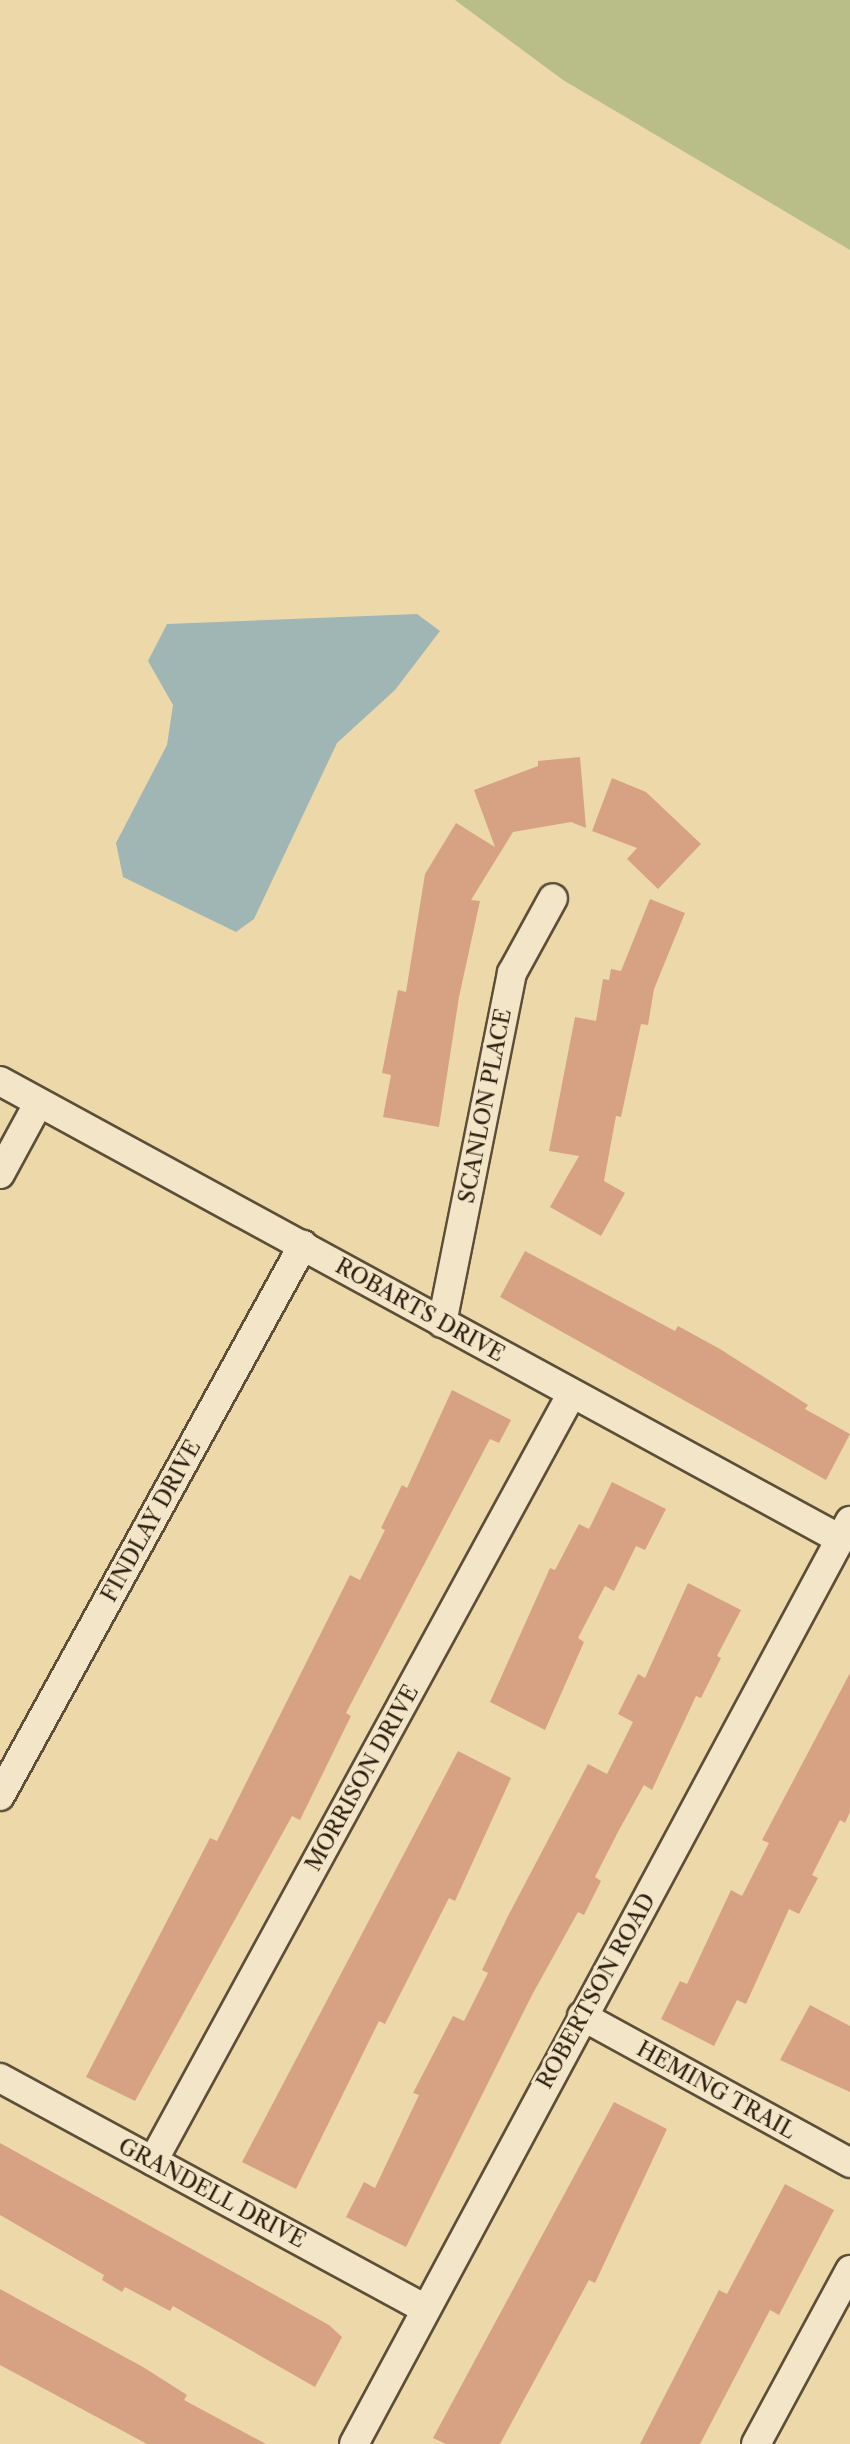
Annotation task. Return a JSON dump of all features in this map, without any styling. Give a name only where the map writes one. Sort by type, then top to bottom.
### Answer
[{"type":"street","name":"SCANLON PLACE","points":[[442,1323],[512,973],[553,898]]},
{"type":"street","name":"ROBARTS DRIVE","points":[[0,1081],[571,1395],[845,1530]]},
{"type":"street","points":[[0,1174],[38,1104]]},
{"type":"street","name":"FINDLAY DRIVE","points":[[0,1796],[303,1245]]},
{"type":"street","name":"MORRISON DRIVE","points":[[153,2161],[571,1395]]},
{"type":"street","name":"ROBERTSON ROAD","points":[[354,2444],[424,2308],[845,1530]]},
{"type":"street","name":"HEMING TRAIL","points":[[582,2016],[850,2163]]},
{"type":"street","name":"GRANDELL DRIVE","points":[[0,2078],[424,2308]]},
{"type":"street","points":[[756,2444],[850,2270]]},
{"type":"green space","points":[[455,0],[850,0],[850,250],[563,80]]},
{"type":"shaded area","points":[[417,614],[440,631],[395,690],[337,743],[254,919],[236,932],[123,877],[116,843],[167,745],[173,705],[148,661],[167,624]]},
{"type":"building","points":[[580,757],[586,828],[571,822],[513,832],[471,900],[480,901],[459,997],[439,1127],[383,1117],[391,1075],[382,1073],[398,990],[406,992],[425,874],[456,823],[495,847],[474,790],[538,766],[538,761]]},
{"type":"building","points":[[612,778],[646,792],[701,844],[658,889],[627,859],[637,848],[592,831]]},
{"type":"building","points":[[650,899],[685,913],[654,989],[648,1025],[641,1024],[621,1117],[616,1116],[604,1181],[625,1193],[601,1236],[550,1207],[579,1156],[549,1151],[575,1017],[596,1021],[603,979],[609,980],[611,969],[621,971]]},
{"type":"building","points":[[525,1251],[675,1331],[678,1326],[720,1349],[808,1405],[805,1409],[850,1434],[826,1480],[500,1297]]},
{"type":"building","points":[[452,1390],[511,1420],[499,1443],[490,1439],[346,1713],[351,1716],[300,1820],[292,1816],[135,2101],[86,2077],[210,1838],[217,1841],[350,1575],[360,1580],[385,1530],[381,1528],[402,1485],[407,1488]]},
{"type":"building","points":[[612,1482],[666,1509],[645,1550],[636,1546],[614,1591],[605,1586],[578,1638],[584,1642],[545,1730],[490,1702],[550,1568],[555,1570],[579,1524],[589,1529]]},
{"type":"building","points":[[688,1583],[741,1610],[717,1656],[721,1658],[701,1698],[696,1696],[652,1790],[644,1785],[619,1830],[595,1877],[601,1881],[584,1915],[578,1912],[532,1995],[406,2247],[346,2217],[364,2182],[375,2188],[419,2095],[413,2093],[453,2016],[464,2021],[488,1973],[482,1970],[507,1918],[588,1764],[607,1774],[633,1722],[618,1714],[638,1674],[645,1678]]},
{"type":"building","points":[[850,1673],[850,1812],[845,1823],[840,1820],[812,1875],[818,1878],[799,1914],[789,1909],[746,2004],[737,2000],[714,2046],[661,2019],[680,1981],[687,1984],[731,1890],[742,1896],[769,1843],[762,1840]]},
{"type":"building","points":[[458,1751],[511,1778],[455,1901],[449,1898],[385,2024],[379,2021],[296,2189],[242,2162]]},
{"type":"building","points":[[810,2005],[850,2026],[850,2092],[780,2060]]},
{"type":"building","points":[[614,2102],[667,2129],[595,2283],[589,2280],[500,2444],[446,2444],[433,2438]]},
{"type":"building","points":[[0,2143],[329,2325],[342,2337],[315,2387],[173,2306],[170,2311],[125,2287],[122,2292],[102,2280],[104,2275],[0,2215]]},
{"type":"building","points":[[785,2184],[834,2210],[779,2315],[770,2310],[700,2444],[640,2444],[719,2290],[727,2294]]},
{"type":"building","points":[[0,2289],[143,2367],[187,2395],[184,2400],[266,2444],[147,2444],[0,2365]]}]
